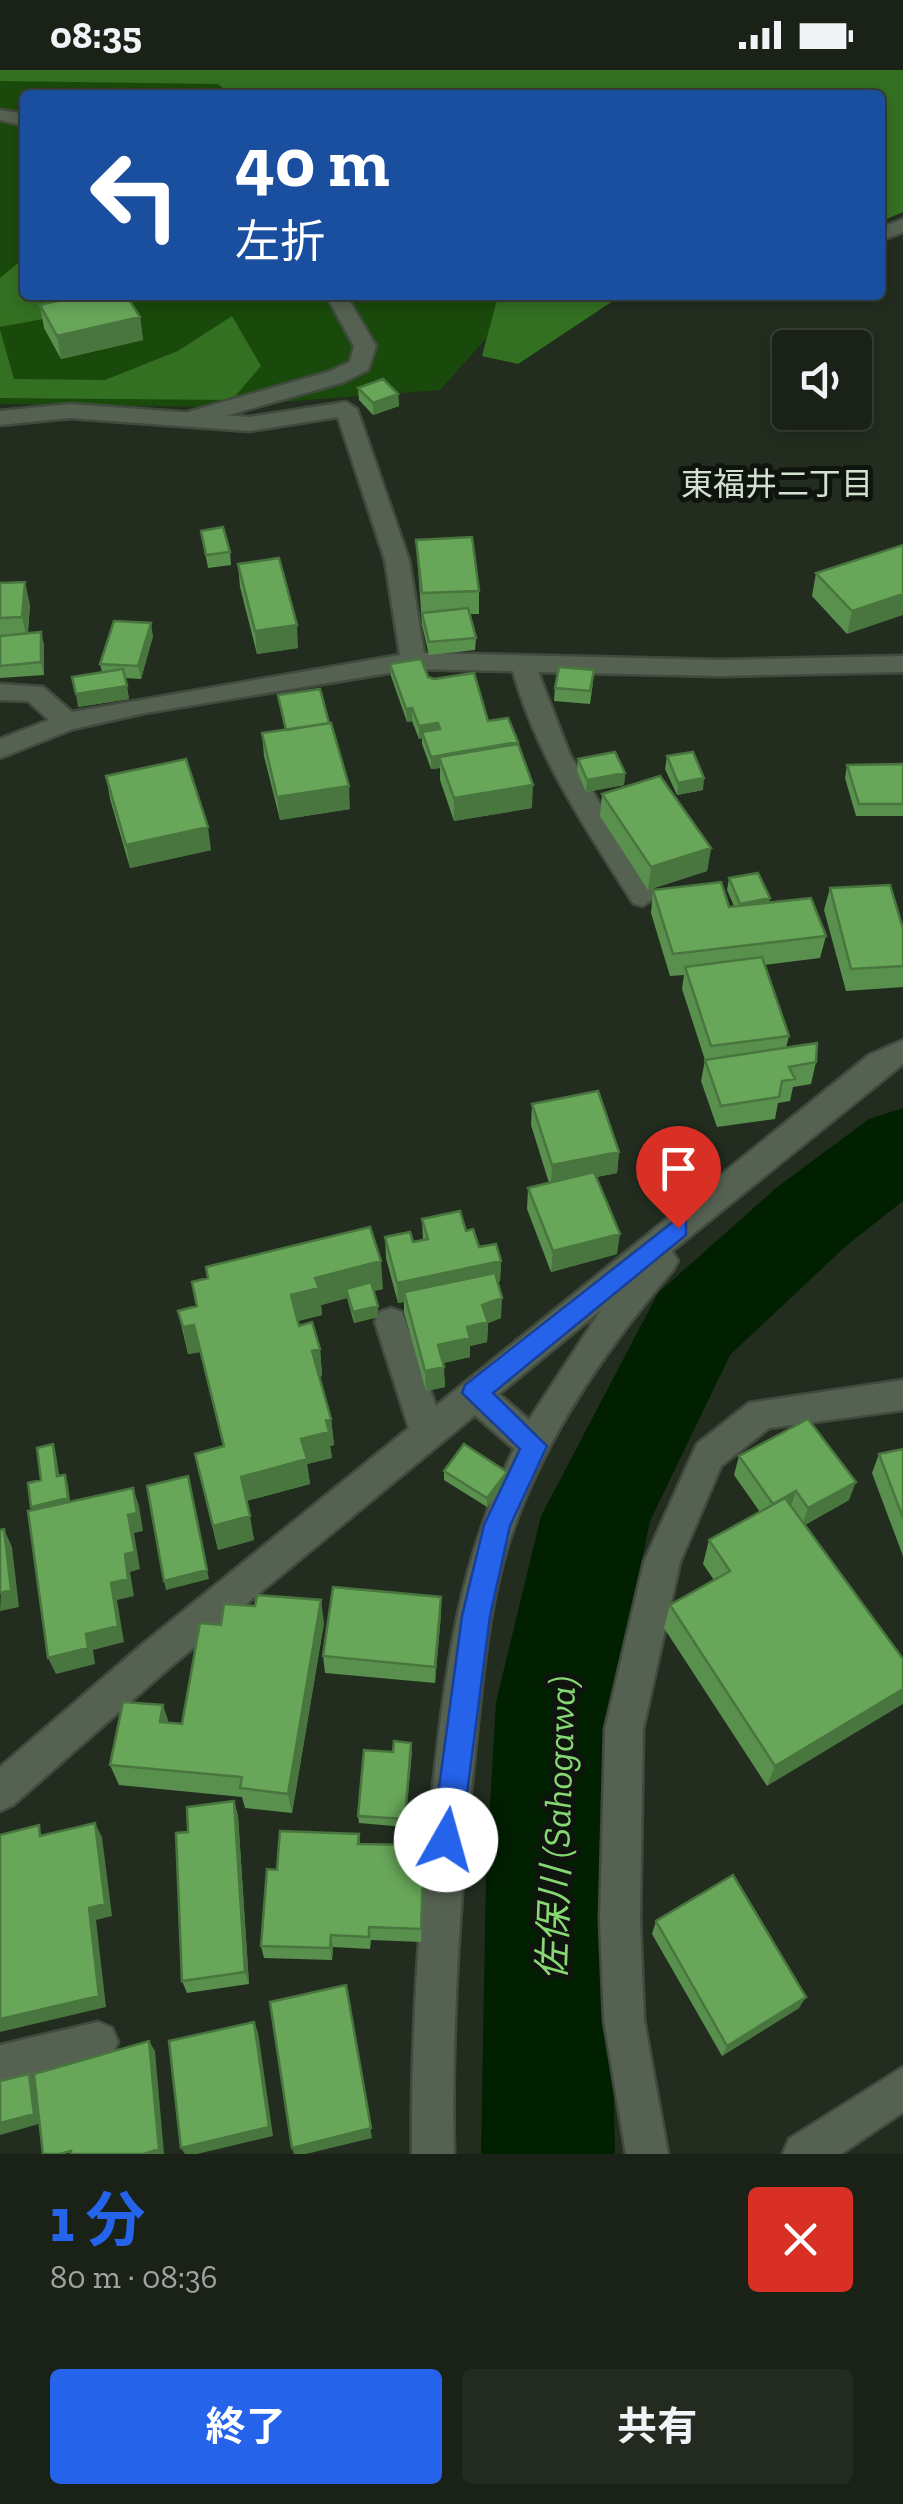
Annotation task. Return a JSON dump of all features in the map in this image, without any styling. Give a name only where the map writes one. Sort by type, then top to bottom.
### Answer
[{"type":"street","points":[[188,419],[336,377],[360,364],[365,346],[339,300]]},
{"type":"street","points":[[0,418],[70,411],[248,424],[346,409],[397,560],[413,661]]},
{"type":"street","points":[[0,749],[67,722],[334,670],[413,661],[721,668],[903,664]]},
{"type":"street","points":[[524,663],[550,742],[643,896]]},
{"type":"street","points":[[0,692],[34,693],[67,722]]},
{"type":"street","points":[[0,1792],[156,1655],[474,1393],[879,1063],[903,1051]]},
{"type":"street","points":[[433,2154],[442,1878],[469,1646],[497,1525],[550,1414],[624,1301],[736,1180]]},
{"type":"street","points":[[392,1322],[428,1434]]},
{"type":"street","points":[[474,1393],[534,1446]]},
{"type":"street","points":[[647,2154],[624,2020],[620,1920],[624,1729],[662,1562],[709,1456],[761,1414],[903,1395]]},
{"type":"street","points":[[0,2066],[98,2042]]},
{"type":"street","points":[[804,2154],[903,2088]]},
{"type":"green space","points":[[0,70],[282,70],[302,90],[20,90],[20,300],[519,302],[440,390],[216,407],[0,404]]},
{"type":"green space","points":[[0,70],[903,70],[903,212],[885,220],[885,90],[226,90],[218,84],[0,81]]},
{"type":"green space","points":[[20,261],[20,300],[145,300],[0,327],[0,278]]},
{"type":"green space","points":[[497,300],[614,300],[518,364],[482,356]]},
{"type":"green space","points":[[232,316],[261,366],[232,400],[0,398],[0,330],[14,379],[105,380],[178,351]]},
{"type":"building","points":[[129,300],[140,317],[57,336],[40,305]]},
{"type":"building","points":[[383,379],[398,394],[373,403],[358,388]]},
{"type":"building","points":[[223,527],[230,552],[206,555],[201,531]]},
{"type":"building","points":[[472,537],[479,591],[422,593],[416,540]]},
{"type":"building","points":[[903,545],[903,594],[852,611],[816,573]]},
{"type":"building","points":[[279,558],[297,625],[255,631],[238,564]]},
{"type":"building","points":[[25,582],[22,617],[0,618],[0,583]]},
{"type":"building","points":[[468,608],[476,638],[429,642],[422,613]]},
{"type":"building","points":[[114,621],[151,623],[138,666],[100,664]]},
{"type":"building","points":[[41,632],[41,662],[0,666],[0,636]]},
{"type":"building","points":[[421,659],[428,677],[434,679],[474,673],[488,721],[508,718],[518,742],[431,757],[422,732],[440,729],[438,723],[419,726],[412,708],[406,709],[390,664]]},
{"type":"building","points":[[559,667],[594,670],[590,691],[555,688]]},
{"type":"building","points":[[123,669],[127,686],[76,694],[72,677]]},
{"type":"building","points":[[320,689],[329,723],[286,730],[278,695]]},
{"type":"building","points":[[331,723],[349,786],[277,797],[262,733]]},
{"type":"building","points":[[518,744],[533,785],[454,798],[439,757]]},
{"type":"building","points":[[615,752],[625,773],[587,780],[578,759]]},
{"type":"building","points":[[693,752],[704,778],[678,783],[667,756]]},
{"type":"building","points":[[186,759],[208,827],[126,845],[106,776]]},
{"type":"building","points":[[903,764],[903,804],[859,804],[847,765]]},
{"type":"building","points":[[660,776],[711,848],[651,867],[602,794]]},
{"type":"building","points":[[758,873],[770,898],[740,904],[729,878]]},
{"type":"building","points":[[721,882],[729,907],[811,898],[826,936],[673,954],[653,890]]},
{"type":"building","points":[[890,885],[903,929],[903,966],[851,969],[830,888]]},
{"type":"building","points":[[762,957],[789,1036],[711,1046],[685,967]]},
{"type":"building","points":[[817,1043],[816,1062],[789,1067],[795,1079],[782,1081],[779,1097],[721,1106],[705,1060]]},
{"type":"building","points":[[598,1091],[619,1152],[552,1165],[532,1104]]},
{"type":"building","points":[[594,1172],[620,1234],[553,1251],[528,1188]]},
{"type":"building","points":[[460,1211],[466,1231],[473,1229],[479,1247],[496,1244],[501,1261],[397,1283],[385,1237],[410,1232],[413,1242],[428,1239],[422,1219]]},
{"type":"building","points":[[370,1227],[381,1261],[315,1278],[319,1288],[291,1295],[299,1326],[312,1322],[320,1349],[312,1351],[331,1419],[326,1420],[329,1432],[301,1439],[307,1459],[241,1477],[250,1516],[213,1526],[195,1454],[224,1446],[194,1325],[183,1327],[178,1311],[197,1306],[192,1282],[208,1278],[206,1267]]},
{"type":"building","points":[[495,1273],[502,1298],[482,1305],[488,1322],[467,1327],[470,1338],[438,1345],[444,1367],[425,1371],[404,1292]]},
{"type":"building","points":[[371,1282],[378,1306],[353,1312],[346,1289]]},
{"type":"building","points":[[808,1419],[856,1482],[808,1508],[796,1491],[773,1504],[739,1456]]},
{"type":"building","points":[[53,1444],[57,1476],[65,1475],[68,1498],[31,1507],[28,1483],[41,1480],[37,1448]]},
{"type":"building","points":[[464,1444],[507,1472],[487,1498],[444,1471]]},
{"type":"building","points":[[903,1449],[903,1518],[879,1454]]},
{"type":"building","points":[[188,1476],[207,1570],[164,1581],[147,1486]]},
{"type":"building","points":[[133,1488],[137,1513],[128,1515],[135,1552],[125,1554],[128,1579],[111,1583],[118,1626],[86,1634],[88,1648],[48,1658],[28,1511]]},
{"type":"building","points":[[785,1498],[903,1659],[903,1689],[775,1766],[670,1605],[730,1571],[709,1540]]},
{"type":"building","points":[[4,1529],[11,1590],[0,1593],[0,1530]]},
{"type":"building","points":[[333,1587],[441,1597],[435,1667],[323,1656]]},
{"type":"building","points":[[257,1595],[321,1600],[288,1794],[240,1788],[242,1777],[110,1765],[123,1702],[163,1705],[160,1722],[182,1724],[200,1623],[221,1625],[224,1604],[255,1606]]},
{"type":"building","points":[[394,1741],[411,1743],[405,1819],[358,1816],[364,1750],[393,1752]]},
{"type":"building","points":[[234,1801],[245,1972],[182,1981],[176,1833],[188,1832],[187,1807]]},
{"type":"building","points":[[95,1823],[105,1904],[89,1908],[99,1996],[0,2019],[0,1835],[39,1825],[40,1836]]},
{"type":"building","points":[[280,1831],[359,1834],[358,1844],[424,1845],[421,1929],[369,1927],[369,1937],[331,1935],[330,1948],[261,1946],[267,1869],[277,1870]]},
{"type":"building","points":[[733,1875],[806,1997],[727,2046],[656,1921]]},
{"type":"building","points":[[346,1985],[371,2128],[292,2148],[270,2002]]},
{"type":"building","points":[[254,2022],[269,2127],[181,2148],[169,2041]]},
{"type":"building","points":[[149,2041],[159,2149],[144,2154],[43,2154],[34,2074]]},
{"type":"building","points":[[29,2074],[34,2114],[0,2123],[0,2081]]},
{"type":"waterway","name":"佐保川 (Sahogawa)","points":[[548,2154],[548,1873],[554,1702],[596,1516],[694,1324],[811,1217],[903,1147]]},
{"type":"district","name":"東福井二丁目","points":[[777,484]]},
{"type":"route","points":[[446,1840],[469,1646],[497,1525],[534,1446],[474,1393],[678,1228]]}]
